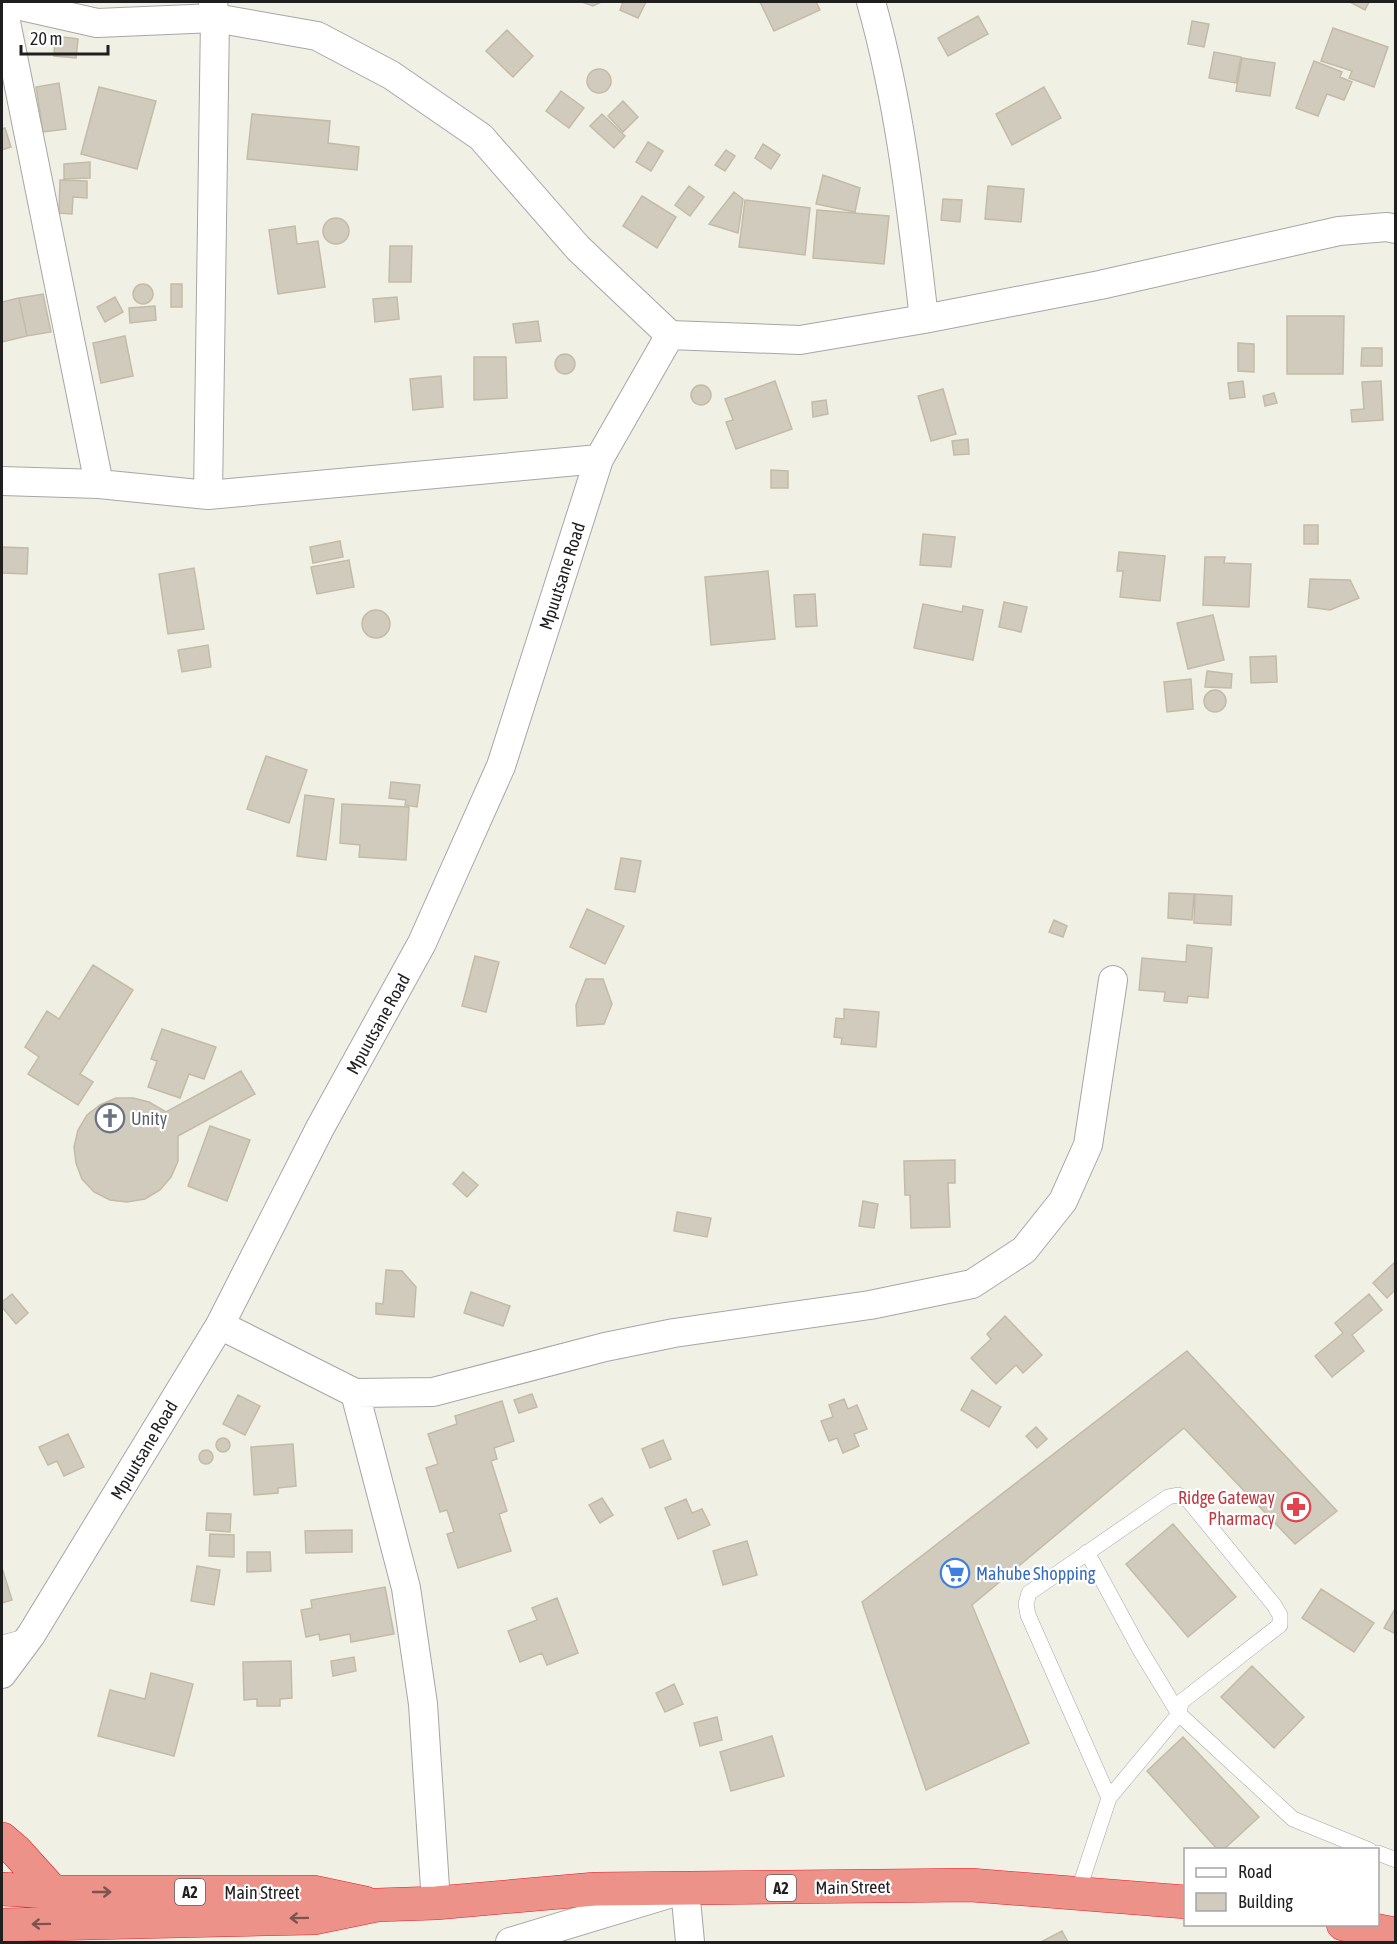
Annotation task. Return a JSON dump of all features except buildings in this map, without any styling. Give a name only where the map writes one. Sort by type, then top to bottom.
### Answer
[{"type":"highway","points":[[2,1839],[53,1892]]},
{"type":"highway","name":"Main Street","points":[[2,1925],[314,1918],[377,1905],[436,1903],[595,1889],[971,1885],[1184,1902]]},
{"type":"highway","name":"Main Street","points":[[2,1889],[53,1892],[313,1892],[377,1905]]},
{"type":"highway","points":[[1353,1926],[1395,1934]]},
{"type":"street","points":[[99,484],[3,2],[97,23],[214,10],[317,36],[392,75],[481,137],[578,248],[670,334],[800,340],[1100,285],[1339,231],[1387,227],[1395,229]]},
{"type":"street","points":[[871,2],[882,41],[912,208],[924,319]]},
{"type":"street","points":[[208,495],[214,10]]},
{"type":"street","name":"Mpuutsane Road","points":[[2,1674],[32,1635],[220,1325],[320,1128],[422,943],[501,766],[599,459],[670,334]]},
{"type":"street","points":[[2,481],[99,484],[208,495],[599,459]]},
{"type":"street","points":[[220,1325],[355,1393],[433,1392],[605,1347],[674,1333],[870,1305],[972,1284],[1024,1250],[1063,1201],[1088,1145],[1113,980]]},
{"type":"street","points":[[355,1393],[406,1588],[423,1704],[436,1903]]},
{"type":"street","points":[[510,1942],[686,1889],[690,1942]]},
{"type":"lane","points":[[1078,1892],[1109,1798],[1179,1714],[1181,1702],[1280,1625],[1280,1615],[1274,1605],[1188,1500],[1178,1495],[1168,1497],[1029,1593],[1026,1604],[1028,1615],[1109,1798]]},
{"type":"lane","points":[[1087,1552],[1139,1648],[1179,1714],[1293,1819],[1364,1848]]},
{"type":"lane","points":[[2,1643],[32,1635]]},
{"type":"lane","points":[[1379,1854],[1395,1860]]},
{"type":"place","name":"Unity","points":[[110,1118]]},
{"type":"place","name":"Ridge Gateway Pharmacy","points":[[1296,1507]]},
{"type":"place","name":"Mahube Shopping","points":[[955,1573]]}]
